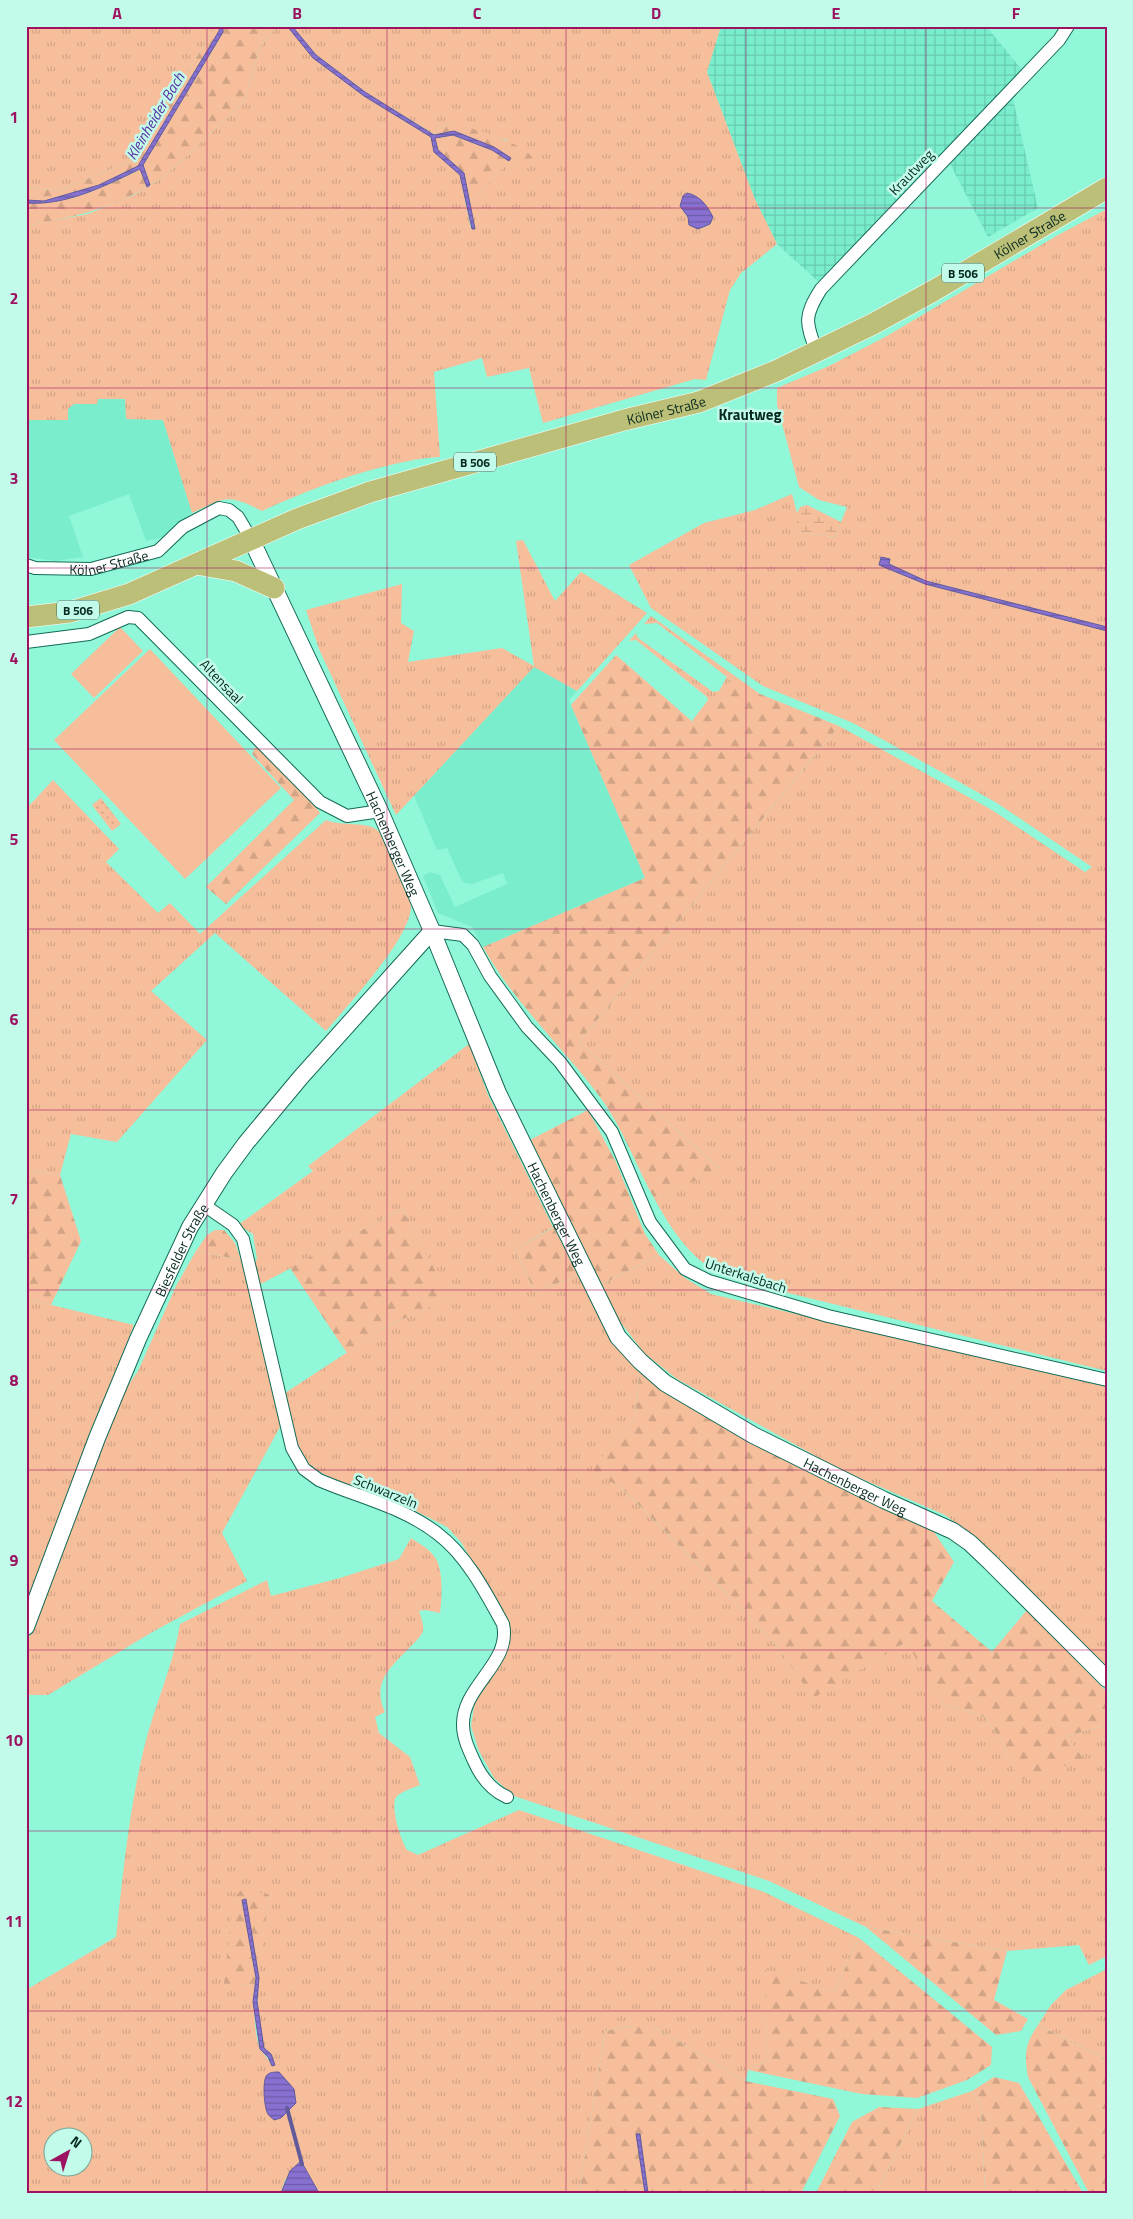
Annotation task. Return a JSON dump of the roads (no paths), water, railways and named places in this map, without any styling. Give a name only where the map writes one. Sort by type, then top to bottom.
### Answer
[{"type":"main road","name":"Kölner Straße","points":[[26,617],[70,612],[113,599],[326,507],[370,492],[624,420],[699,402],[776,372],[933,291],[1107,188]]},
{"type":"main road","points":[[196,564],[236,571],[274,588]]},
{"type":"street","name":"Krautweg","points":[[816,352],[808,329],[807,316],[822,289],[1059,40],[1068,26]]},
{"type":"street","name":"Kölner Straße","points":[[26,565],[35,568],[91,569],[158,551],[183,527],[219,508],[229,510],[238,517],[251,540]]},
{"type":"street","name":"Hachenberger Weg","points":[[251,540],[380,812],[432,930],[498,1092],[618,1337],[640,1361],[665,1383],[753,1435],[884,1500],[953,1531],[970,1543],[990,1562],[1107,1679]]},
{"type":"street","name":"Altensaal","points":[[26,642],[89,634],[128,617],[138,618],[320,802],[347,816],[380,812]]},
{"type":"street","name":"Biesfelder Straße","points":[[26,1627],[97,1438],[138,1339],[178,1250],[204,1204],[246,1143],[301,1077],[432,930]]},
{"type":"street","name":"Unterkalsbach","points":[[432,930],[463,935],[473,945],[495,983],[527,1027],[560,1062],[612,1132],[650,1222],[685,1269],[708,1281],[828,1316],[1107,1380]]},
{"type":"street","name":"Schwarzeln","points":[[204,1204],[232,1225],[243,1239],[282,1409],[292,1448],[298,1461],[311,1475],[319,1480],[410,1517],[439,1534],[466,1564],[503,1624],[505,1632],[504,1644],[474,1692],[464,1713],[463,1723],[468,1746],[478,1770],[494,1790],[507,1798]]},
{"type":"waterway","points":[[287,2108],[302,2164]]},
{"type":"district","name":"Krautweg","points":[[750,414]]},
{"type":"water label","name":"Kleinheider Bach","points":[[155,116]]}]
